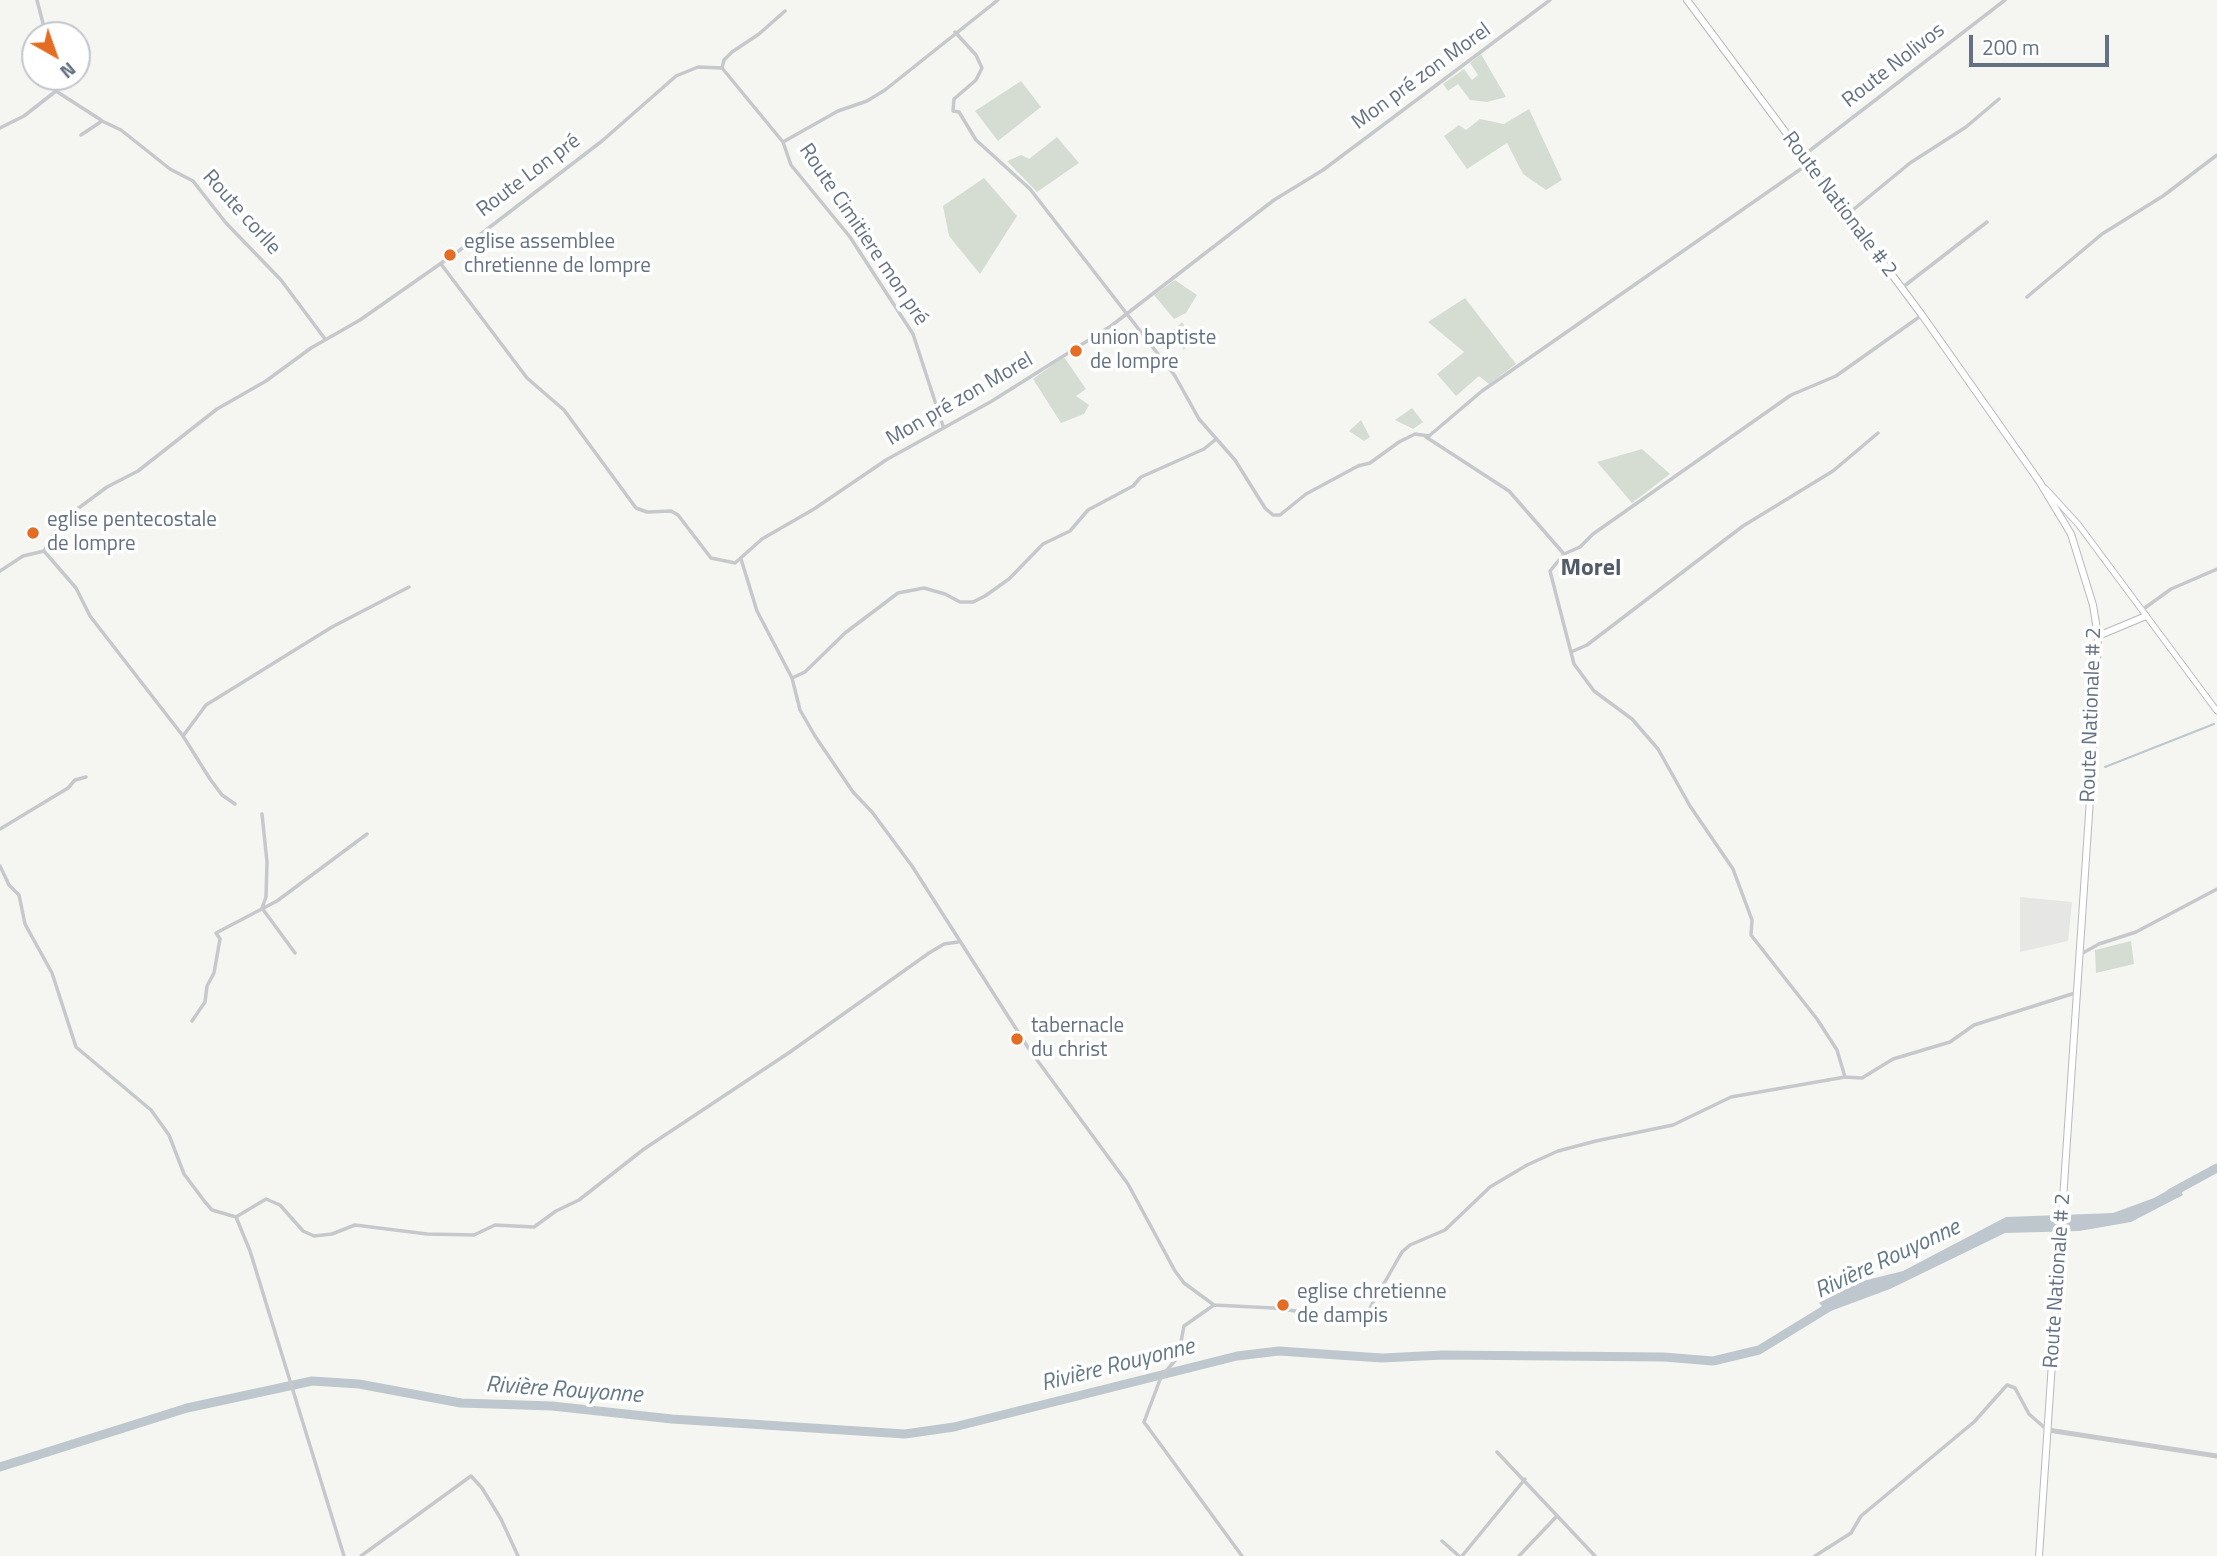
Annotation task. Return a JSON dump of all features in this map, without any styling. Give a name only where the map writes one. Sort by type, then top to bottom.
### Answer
[{"type":"main road","name":"Route Nationale # 2","points":[[1687,0],[1922,315],[2039,481],[2077,550],[2098,636],[2081,954],[2039,1556]]},
{"type":"main road","points":[[2039,481],[2078,524],[2217,710]]},
{"type":"main road","points":[[2098,636],[2144,613]]},
{"type":"street","points":[[37,0],[42,21]]},
{"type":"street","points":[[785,11],[759,34],[732,52],[724,60],[722,68],[783,142],[838,111],[867,101],[885,90],[998,0]]},
{"type":"street","name":"Mon pré zon Morel","points":[[741,559],[775,530],[943,426],[1047,368],[1127,314],[1274,200],[1323,170],[1550,0]]},
{"type":"street","name":"Route Nolivos","points":[[1802,156],[2005,0]]},
{"type":"street","points":[[955,32],[976,55],[982,68],[976,80],[954,99],[953,111],[959,112],[976,140],[1030,189],[1175,376],[1199,419],[1235,460],[1265,508],[1273,515],[1280,515],[1306,494],[1358,466],[1370,463],[1399,442],[1415,435],[1429,436],[1482,391],[1808,164]]},
{"type":"street","name":"Route Lon pré","points":[[44,551],[54,533],[76,510],[107,487],[138,471],[217,409],[266,381],[441,264],[602,141],[676,76],[698,67],[722,68]]},
{"type":"street","points":[[0,128],[24,116],[56,91]]},
{"type":"street","name":"Route corlle","points":[[56,91],[120,130],[170,169],[193,181],[226,223],[281,280],[326,339]]},
{"type":"street","points":[[1846,215],[1910,163],[1966,127],[1999,99]]},
{"type":"street","points":[[81,135],[102,121]]},
{"type":"street","name":"Route Cimitiere mon pré","points":[[783,142],[791,165],[850,237],[913,334],[943,426]]},
{"type":"street","points":[[2027,297],[2102,234],[2163,196],[2217,155]]},
{"type":"street","points":[[1901,288],[1987,222]]},
{"type":"street","points":[[441,264],[527,379],[564,410],[636,508],[647,512],[671,510],[678,515],[711,558],[734,563],[741,559],[757,611],[792,678],[800,710],[815,736],[853,792],[872,812],[936,901],[958,942],[974,961],[1029,1049],[1128,1184],[1175,1271],[1184,1283],[1214,1305],[1273,1308],[1363,1320],[1402,1252],[1410,1245],[1445,1230],[1490,1187],[1527,1165],[1596,1141],[1673,1125],[1731,1097],[1844,1077],[1862,1078],[1893,1059],[1950,1042],[1974,1025],[2077,992]]},
{"type":"street","points":[[1844,1077],[1837,1050],[1817,1019],[1751,934],[1752,920],[1732,869],[1690,806],[1658,749],[1632,719],[1594,691],[1574,664],[1550,571],[1564,554],[1580,548],[1592,534],[1791,395],[1836,376],[1922,315]]},
{"type":"street","points":[[1571,652],[1587,645],[1750,521],[1833,471],[1878,433]]},
{"type":"street","points":[[1424,435],[1508,491],[1564,554]]},
{"type":"street","points":[[792,678],[805,671],[845,633],[898,593],[924,588],[946,594],[960,602],[973,602],[985,596],[1043,544],[1070,531],[1088,510],[1133,486],[1141,477],[1204,449],[1215,440]]},
{"type":"street","points":[[0,571],[23,556],[44,551],[76,588],[90,616],[183,736],[222,795],[235,804]]},
{"type":"street","points":[[2144,613],[2171,589],[2217,569]]},
{"type":"street","points":[[183,736],[206,705],[332,627],[409,587]]},
{"type":"street","points":[[0,829],[68,788],[75,780],[86,777]]},
{"type":"street","points":[[262,814],[263,849],[267,862],[266,897],[262,908]]},
{"type":"street","points":[[192,1021],[205,1002],[207,986],[214,973],[220,939],[216,933],[277,901],[367,834]]},
{"type":"street","points":[[0,866],[9,885],[19,895],[25,924],[52,973],[76,1047],[151,1110],[169,1135],[184,1174],[205,1202],[212,1210],[236,1217],[266,1199],[280,1205],[303,1231],[314,1236],[332,1234],[355,1225],[427,1234],[474,1235],[495,1225],[534,1227],[556,1210],[579,1200],[644,1149],[790,1052],[929,953],[944,944],[958,942]]},
{"type":"street","points":[[2081,954],[2099,944],[2136,932],[2217,889]]},
{"type":"street","points":[[262,908],[295,953]]},
{"type":"street","points":[[236,1217],[250,1251],[281,1349],[289,1386],[318,1466],[344,1556]]},
{"type":"street","points":[[1214,1305],[1184,1326],[1178,1357],[1161,1377],[1144,1422],[1242,1556]]},
{"type":"street","points":[[1815,1556],[1851,1533],[1861,1516],[1965,1430],[2007,1385],[2015,1388],[2029,1414],[2048,1430],[2217,1456]]},
{"type":"street","points":[[1497,1452],[1595,1556]]},
{"type":"street","points":[[361,1556],[471,1476],[482,1488],[501,1519],[518,1556]]},
{"type":"street","points":[[1442,1541],[1460,1556],[1525,1479]]},
{"type":"street","points":[[1519,1556],[1557,1516]]},
{"type":"shaded area","points":[[1481,54],[1506,97],[1487,102],[1470,100],[1458,84],[1448,91],[1443,84],[1464,69],[1472,80],[1478,75],[1470,63]]},
{"type":"shaded area","points":[[1021,81],[1041,107],[998,141],[975,111]]},
{"type":"shaded area","points":[[1529,109],[1562,180],[1546,190],[1523,174],[1507,143],[1467,169],[1444,136],[1459,125],[1466,130],[1480,119],[1504,124]]},
{"type":"shaded area","points":[[1057,137],[1079,163],[1037,192],[1007,161],[1021,155],[1029,159]]},
{"type":"shaded area","points":[[984,178],[1017,216],[980,274],[949,236],[943,206]]},
{"type":"shaded area","points":[[1175,280],[1197,295],[1186,313],[1174,319],[1154,295]]},
{"type":"shaded area","points":[[1465,298],[1516,364],[1489,384],[1479,376],[1456,396],[1437,374],[1464,352],[1428,322]]},
{"type":"shaded area","points":[[1182,322],[1192,337],[1184,350],[1170,333]]},
{"type":"shaded area","points":[[1064,357],[1086,389],[1076,396],[1089,405],[1084,414],[1061,423],[1033,379]]},
{"type":"shaded area","points":[[1412,408],[1423,422],[1413,429],[1395,420]]},
{"type":"shaded area","points":[[1361,420],[1370,437],[1364,441],[1349,431]]},
{"type":"shaded area","points":[[1642,449],[1670,474],[1632,503],[1597,462]]},
{"type":"shaded area","points":[[2020,897],[2072,902],[2068,941],[2020,952]]},
{"type":"shaded area","points":[[2131,941],[2134,964],[2096,973],[2095,950]]},
{"type":"shaded area","points":[[2179,1184],[2183,1195],[2131,1222],[2079,1231],[2005,1233],[1890,1289],[1828,1312],[1819,1303],[1859,1282],[1903,1271],[2006,1217],[2113,1213],[2154,1198]]},
{"type":"waterway","points":[[2105,767],[2214,724]]},
{"type":"waterway","name":"Rivière Rouyonne","points":[[2171,1193],[2217,1168]]},
{"type":"waterway","name":"Rivière Rouyonne","points":[[0,1467],[187,1408],[312,1381],[359,1384],[461,1403],[552,1406],[672,1419],[905,1434],[954,1427],[1237,1356],[1279,1351],[1382,1358],[1443,1355],[1664,1357],[1713,1361],[1759,1350],[1834,1304]]},
{"type":"place","name":"eglise assemblee chretienne de lompre","points":[[450,255]]},
{"type":"place","name":"union baptiste de lompre","points":[[1076,351]]},
{"type":"place","name":"eglise pentecostale de lompre","points":[[33,533]]},
{"type":"place","name":"tabernacle du christ","points":[[1017,1039]]},
{"type":"place","name":"eglise chretienne de dampis","points":[[1283,1305]]},
{"type":"district","name":"Morel","points":[[1591,569]]}]
